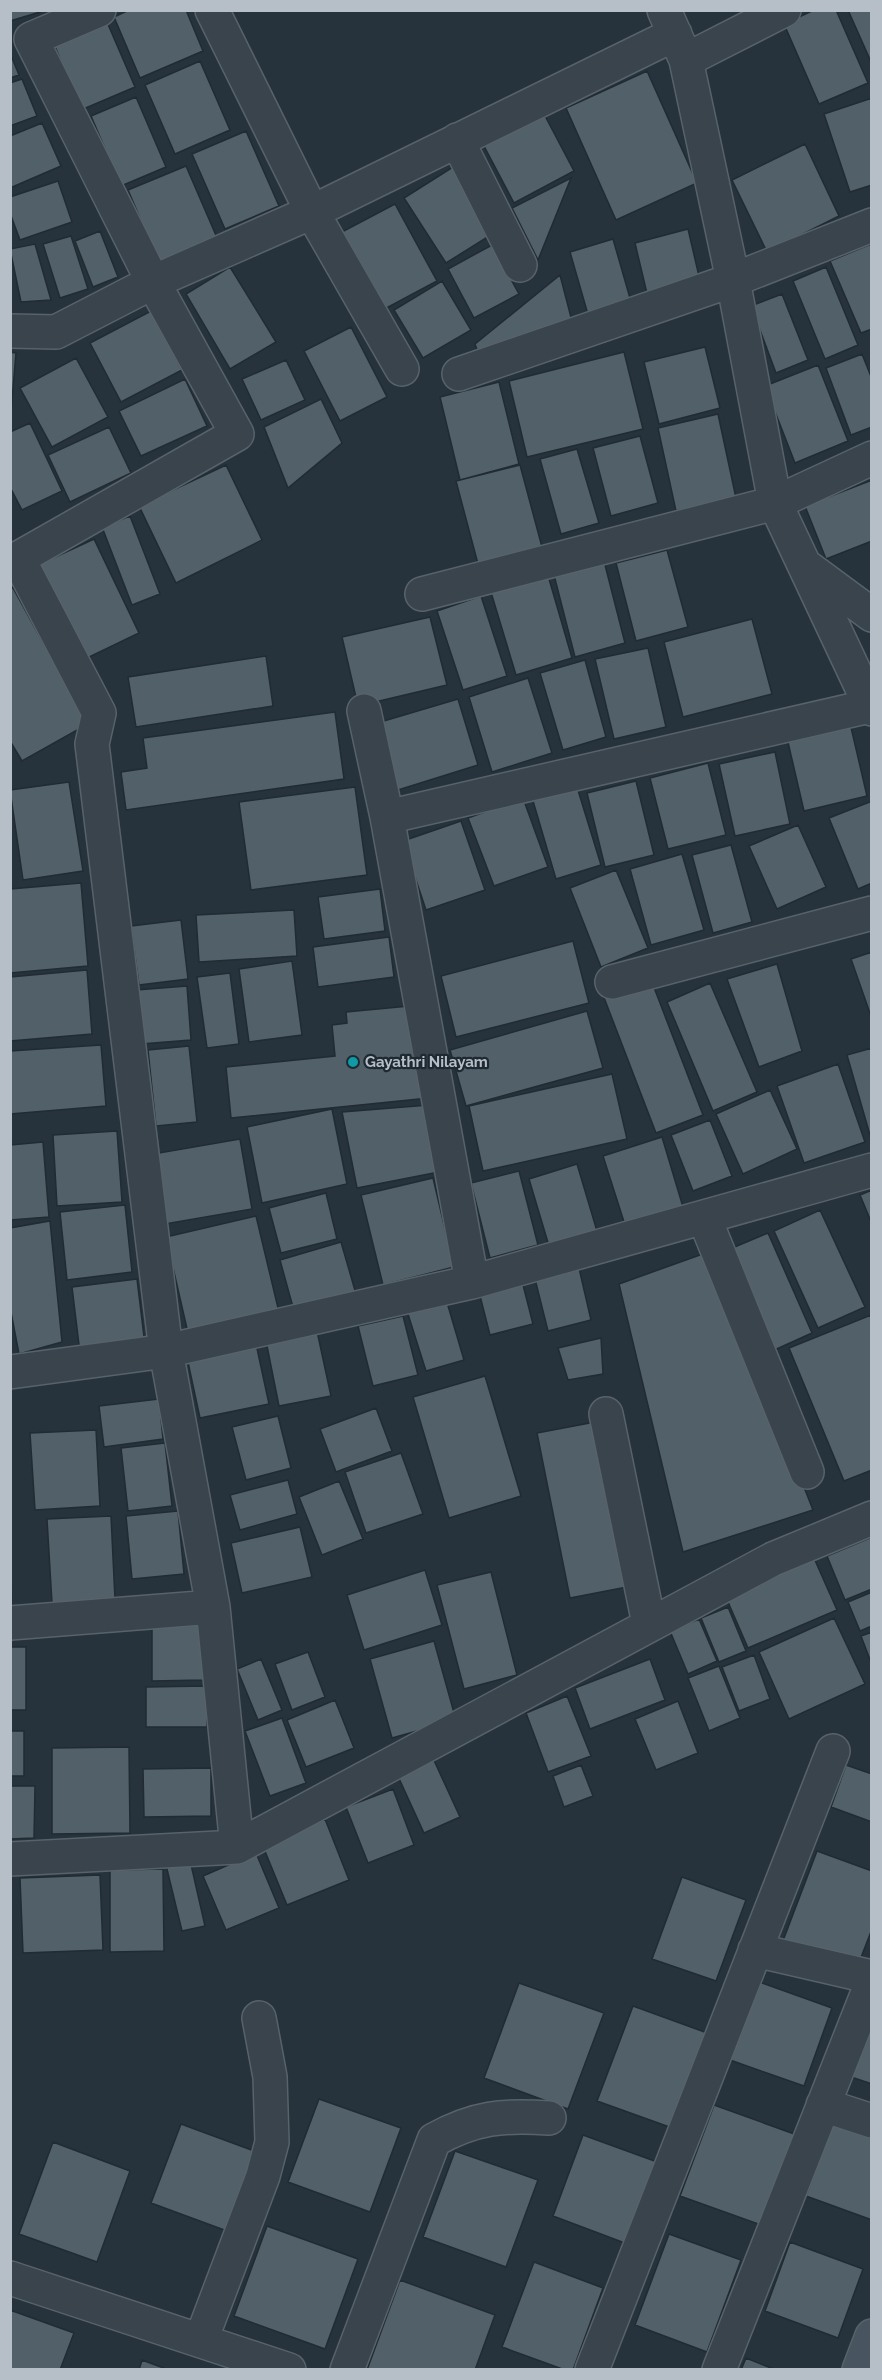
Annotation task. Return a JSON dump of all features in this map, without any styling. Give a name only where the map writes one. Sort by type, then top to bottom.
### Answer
[{"type":"main road","points":[[859,2370],[872,2336]]},
{"type":"street","points":[[99,10],[31,39],[153,282],[237,434],[14,561],[99,713],[92,744],[166,1351],[213,1607],[237,1846]]},
{"type":"street","points":[[212,10],[312,212],[402,369]]},
{"type":"street","points":[[10,331],[56,332],[153,282],[312,212],[675,35],[784,10]]},
{"type":"street","points":[[387,817],[871,707],[775,503],[733,280],[675,35]]},
{"type":"street","points":[[456,140],[520,265]]},
{"type":"street","points":[[459,374],[733,280],[872,225]]},
{"type":"street","points":[[422,594],[775,503],[872,458]]},
{"type":"street","points":[[804,564],[872,615]]},
{"type":"street","points":[[364,711],[387,817],[472,1282]]},
{"type":"street","points":[[612,982],[872,913]]},
{"type":"street","points":[[646,1256],[708,1227],[872,1170]]},
{"type":"street","points":[[10,1372],[166,1351],[708,1227]]},
{"type":"street","points":[[708,1227],[807,1472]]},
{"type":"street","points":[[606,1414],[649,1624]]},
{"type":"street","points":[[10,1859],[237,1846],[772,1559],[872,1518]]},
{"type":"street","points":[[10,1623],[213,1607]]},
{"type":"street","points":[[592,2370],[833,1750]]},
{"type":"street","points":[[719,2370],[872,1980],[755,1950]]},
{"type":"street","points":[[201,2340],[263,2176],[272,2142],[270,2077],[259,2018]]},
{"type":"street","points":[[823,2105],[872,2121]]},
{"type":"street","points":[[347,2370],[434,2140],[458,2126],[486,2119],[508,2115],[549,2118]]},
{"type":"street","points":[[10,2278],[289,2370]]},
{"type":"building","points":[[10,10],[40,10],[40,12],[10,21]]},
{"type":"building","points":[[129,10],[186,10],[203,51],[140,78],[114,17]]},
{"type":"building","points":[[814,10],[836,10],[868,83],[819,104],[784,24]]},
{"type":"building","points":[[848,10],[872,10],[872,64]]},
{"type":"building","points":[[107,22],[135,87],[81,110],[54,44]]},
{"type":"building","points":[[10,53],[19,75],[10,78]]},
{"type":"building","points":[[200,61],[230,130],[175,154],[145,85]]},
{"type":"building","points":[[647,71],[697,183],[616,220],[566,108]]},
{"type":"building","points":[[22,79],[37,116],[10,126],[10,83]]},
{"type":"building","points":[[136,97],[166,167],[121,186],[91,116]]},
{"type":"building","points":[[872,98],[872,185],[850,192],[824,114]]},
{"type":"building","points":[[544,114],[574,171],[514,203],[484,146]]},
{"type":"building","points":[[42,123],[61,166],[10,188],[10,136]]},
{"type":"building","points":[[246,131],[279,206],[225,229],[192,154]]},
{"type":"building","points":[[805,144],[839,216],[767,252],[732,180]]},
{"type":"building","points":[[186,166],[218,240],[160,265],[128,190]]},
{"type":"building","points":[[453,167],[494,233],[446,263],[404,198]]},
{"type":"building","points":[[571,178],[538,260],[512,208]]},
{"type":"building","points":[[58,181],[72,222],[20,240],[10,213],[10,197]]},
{"type":"building","points":[[395,204],[437,281],[379,312],[338,234]]},
{"type":"building","points":[[688,229],[702,289],[649,302],[635,243]]},
{"type":"building","points":[[100,231],[118,277],[93,287],[75,241]]},
{"type":"building","points":[[71,236],[88,289],[60,298],[43,244]]},
{"type":"building","points":[[613,239],[632,305],[589,318],[570,252]]},
{"type":"building","points":[[35,244],[51,300],[21,302],[10,249]]},
{"type":"building","points":[[871,244],[872,329],[861,333],[830,261]]},
{"type":"building","points":[[492,245],[519,294],[474,318],[448,269]]},
{"type":"building","points":[[230,267],[276,342],[230,369],[186,294]]},
{"type":"building","points":[[826,267],[858,345],[825,359],[793,281]]},
{"type":"building","points":[[560,275],[573,325],[479,356],[475,344]]},
{"type":"building","points":[[442,281],[471,330],[423,358],[394,310]]},
{"type":"building","points":[[782,294],[808,360],[776,373],[751,306]]},
{"type":"building","points":[[151,311],[182,370],[121,402],[90,343]]},
{"type":"building","points":[[351,327],[387,397],[340,421],[304,351]]},
{"type":"building","points":[[705,347],[720,408],[659,424],[644,362]]},
{"type":"building","points":[[10,352],[16,353],[11,412],[10,412]]},
{"type":"building","points":[[624,352],[643,429],[527,457],[509,381]]},
{"type":"building","points":[[862,354],[872,379],[872,427],[851,435],[826,368]]},
{"type":"building","points":[[76,358],[108,417],[52,447],[20,388]]},
{"type":"building","points":[[286,360],[305,400],[261,420],[242,379]]},
{"type":"building","points":[[818,365],[848,441],[795,463],[765,386]]},
{"type":"building","points":[[185,379],[207,426],[141,456],[119,411]]},
{"type":"building","points":[[499,382],[519,464],[460,480],[440,397]]},
{"type":"building","points":[[321,399],[342,443],[288,488],[264,427]]},
{"type":"building","points":[[718,414],[736,498],[676,511],[658,428]]},
{"type":"building","points":[[30,423],[62,491],[22,510],[10,487],[10,432]]},
{"type":"building","points":[[109,427],[131,473],[70,502],[48,455]]},
{"type":"building","points":[[640,436],[658,503],[611,516],[593,448]]},
{"type":"building","points":[[577,449],[599,523],[561,534],[540,459]]},
{"type":"building","points":[[226,465],[262,540],[176,583],[139,506]]},
{"type":"building","points":[[520,465],[542,547],[478,564],[456,481]]},
{"type":"building","points":[[872,480],[872,541],[826,559],[805,506]]},
{"type":"building","points":[[130,516],[160,594],[132,605],[102,527]]},
{"type":"building","points":[[94,539],[139,633],[83,660],[38,565]]},
{"type":"building","points":[[667,550],[688,627],[636,641],[616,563]]},
{"type":"building","points":[[604,561],[625,643],[575,657],[554,575]]},
{"type":"building","points":[[547,572],[572,658],[516,675],[490,589]]},
{"type":"building","points":[[13,588],[88,724],[22,761],[10,741],[10,589]]},
{"type":"building","points":[[481,596],[507,676],[463,690],[437,611]]},
{"type":"building","points":[[430,617],[447,685],[358,706],[342,637]]},
{"type":"building","points":[[752,619],[772,694],[683,717],[664,642]]},
{"type":"building","points":[[648,648],[666,727],[614,739],[595,659]]},
{"type":"building","points":[[266,656],[273,706],[136,727],[128,677]]},
{"type":"building","points":[[585,660],[606,737],[563,750],[540,673]]},
{"type":"building","points":[[528,678],[552,753],[492,772],[469,697]]},
{"type":"building","points":[[458,699],[478,765],[398,790],[377,723]]},
{"type":"building","points":[[335,712],[344,779],[126,810],[121,772],[147,768],[143,738]]},
{"type":"building","points":[[850,723],[867,796],[804,811],[787,738]]},
{"type":"building","points":[[775,752],[790,824],[735,836],[719,764]]},
{"type":"building","points":[[708,763],[726,835],[668,849],[650,778]]},
{"type":"building","points":[[636,781],[654,855],[605,867],[587,793]]},
{"type":"building","points":[[69,782],[83,871],[23,880],[10,790]]},
{"type":"building","points":[[355,787],[367,875],[251,890],[239,802]]},
{"type":"building","points":[[577,787],[601,865],[556,879],[533,801]]},
{"type":"building","points":[[523,798],[548,867],[494,886],[468,818]]},
{"type":"building","points":[[872,801],[872,883],[858,889],[829,818]]},
{"type":"building","points":[[461,821],[485,890],[426,910],[403,841]]},
{"type":"building","points":[[798,825],[826,887],[777,909],[749,846]]},
{"type":"building","points":[[731,845],[752,922],[713,933],[692,855]]},
{"type":"building","points":[[682,854],[704,930],[651,945],[630,869]]},
{"type":"building","points":[[616,870],[648,948],[601,967],[570,888]]},
{"type":"building","points":[[81,883],[88,966],[10,973],[10,889]]},
{"type":"building","points":[[380,889],[385,931],[324,939],[318,897]]},
{"type":"building","points":[[294,910],[297,956],[199,962],[196,915]]},
{"type":"building","points":[[181,920],[188,979],[139,985],[131,926]]},
{"type":"building","points":[[389,937],[394,977],[318,987],[313,947]]},
{"type":"building","points":[[573,941],[589,1003],[456,1037],[441,976]]},
{"type":"building","points":[[872,952],[872,1019],[851,959]]},
{"type":"building","points":[[292,961],[302,1035],[249,1042],[239,969]]},
{"type":"building","points":[[777,964],[802,1051],[759,1067],[727,979]]},
{"type":"building","points":[[87,970],[92,1034],[10,1041],[10,977]]},
{"type":"building","points":[[230,973],[239,1044],[207,1048],[197,977]]},
{"type":"building","points":[[650,977],[703,1115],[656,1133],[603,995]]},
{"type":"building","points":[[710,983],[757,1092],[713,1111],[667,1002]]},
{"type":"building","points":[[187,986],[191,1040],[141,1044],[136,990]]},
{"type":"building","name":"Gayathri Nilayam","points":[[420,1005],[429,1098],[231,1118],[226,1067],[335,1056],[332,1025],[347,1023],[346,1012]]},
{"type":"building","points":[[587,1011],[603,1068],[466,1106],[450,1050]]},
{"type":"building","points":[[101,1045],[106,1106],[10,1114],[10,1051]]},
{"type":"building","points":[[189,1046],[197,1122],[156,1126],[148,1050]]},
{"type":"building","points":[[872,1048],[872,1142],[847,1055]]},
{"type":"building","points":[[838,1064],[865,1142],[804,1163],[777,1086]]},
{"type":"building","points":[[612,1074],[627,1139],[483,1171],[469,1106]]},
{"type":"building","points":[[770,1090],[797,1149],[743,1174],[716,1114]]},
{"type":"building","points":[[429,1105],[444,1171],[357,1188],[342,1112]]},
{"type":"building","points":[[332,1109],[347,1184],[262,1203],[247,1127]]},
{"type":"building","points":[[710,1120],[732,1176],[693,1191],[671,1135]]},
{"type":"building","points":[[117,1131],[122,1202],[57,1206],[53,1135]]},
{"type":"building","points":[[662,1137],[683,1207],[625,1225],[603,1156]]},
{"type":"building","points":[[240,1139],[252,1209],[165,1224],[153,1154]]},
{"type":"building","points":[[43,1142],[49,1217],[10,1220],[10,1145]]},
{"type":"building","points":[[577,1164],[597,1231],[549,1246],[529,1179]]},
{"type":"building","points":[[519,1171],[538,1245],[490,1258],[471,1183]]},
{"type":"building","points":[[433,1178],[454,1267],[383,1285],[361,1195]]},
{"type":"building","points":[[872,1190],[872,1224],[860,1195]]},
{"type":"building","points":[[326,1193],[337,1239],[281,1253],[269,1208]]},
{"type":"building","points":[[125,1205],[132,1272],[67,1280],[60,1212]]},
{"type":"building","points":[[820,1210],[865,1307],[818,1328],[774,1231]]},
{"type":"building","points":[[256,1216],[279,1312],[188,1333],[166,1237]]},
{"type":"building","points":[[50,1221],[62,1342],[19,1354],[10,1307],[10,1228]]},
{"type":"building","points":[[768,1233],[812,1333],[770,1352],[725,1251]]},
{"type":"building","points":[[341,1242],[356,1294],[294,1311],[280,1260]]},
{"type":"building","points":[[711,1251],[813,1510],[683,1552],[619,1284]]},
{"type":"building","points":[[579,1268],[591,1320],[548,1331],[535,1279]]},
{"type":"building","points":[[521,1277],[533,1324],[490,1335],[478,1288]]},
{"type":"building","points":[[137,1279],[145,1345],[80,1353],[72,1287]]},
{"type":"building","points":[[446,1299],[464,1360],[426,1371],[407,1311]]},
{"type":"building","points":[[871,1315],[872,1470],[844,1481],[789,1348]]},
{"type":"building","points":[[403,1316],[418,1375],[373,1386],[358,1326]]},
{"type":"building","points":[[317,1331],[331,1396],[279,1406],[266,1341]]},
{"type":"building","points":[[601,1338],[603,1374],[568,1380],[558,1348]]},
{"type":"building","points":[[255,1339],[269,1404],[200,1418],[186,1353]]},
{"type":"building","points":[[485,1376],[521,1496],[449,1518],[413,1397]]},
{"type":"building","points":[[159,1399],[163,1439],[104,1447],[99,1406]]},
{"type":"building","points":[[376,1408],[392,1451],[336,1472],[320,1429]]},
{"type":"building","points":[[278,1416],[291,1468],[246,1480],[232,1427]]},
{"type":"building","points":[[595,1422],[627,1587],[570,1598],[537,1433]]},
{"type":"building","points":[[96,1430],[100,1506],[35,1510],[30,1433]]},
{"type":"building","points":[[165,1443],[172,1506],[128,1511],[121,1448]]},
{"type":"building","points":[[401,1453],[423,1514],[366,1533],[345,1472]]},
{"type":"building","points":[[288,1480],[297,1514],[240,1530],[230,1495]]},
{"type":"building","points":[[339,1481],[363,1539],[322,1555],[299,1497]]},
{"type":"building","points":[[178,1511],[184,1574],[132,1579],[126,1516]]},
{"type":"building","points":[[111,1516],[115,1599],[52,1603],[47,1519]]},
{"type":"building","points":[[300,1527],[312,1577],[242,1593],[231,1543]]},
{"type":"building","points":[[10,1537],[12,1618],[10,1618]]},
{"type":"building","points":[[872,1537],[872,1589],[845,1600],[827,1556]]},
{"type":"building","points":[[814,1558],[837,1610],[748,1648],[725,1595]]},
{"type":"building","points":[[425,1570],[442,1625],[364,1650],[347,1595]]},
{"type":"building","points":[[491,1572],[517,1675],[464,1689],[437,1585]]},
{"type":"building","points":[[872,1592],[872,1626],[860,1631],[848,1602]]},
{"type":"building","points":[[728,1607],[746,1651],[719,1662],[701,1618]]},
{"type":"building","points":[[834,1618],[865,1684],[789,1719],[759,1652]]},
{"type":"building","points":[[699,1619],[717,1661],[688,1674],[670,1631]]},
{"type":"building","points":[[204,1624],[204,1680],[152,1681],[152,1625]]},
{"type":"building","points":[[872,1632],[872,1665],[861,1636]]},
{"type":"building","points":[[434,1641],[456,1720],[392,1738],[370,1659]]},
{"type":"building","points":[[10,1647],[26,1647],[26,1710],[10,1710]]},
{"type":"building","points":[[308,1652],[325,1697],[292,1710],[275,1664]]},
{"type":"building","points":[[754,1655],[770,1699],[739,1711],[722,1667]]},
{"type":"building","points":[[261,1659],[282,1710],[258,1720],[237,1669]]},
{"type":"building","points":[[650,1659],[665,1700],[590,1729],[575,1688]]},
{"type":"building","points":[[719,1666],[740,1718],[709,1731],[688,1678]]},
{"type":"building","points":[[207,1686],[207,1727],[146,1727],[146,1687]]},
{"type":"building","points":[[567,1696],[591,1756],[548,1772],[526,1713]]},
{"type":"building","points":[[335,1700],[354,1748],[306,1767],[287,1720]]},
{"type":"building","points":[[678,1701],[698,1753],[656,1770],[635,1719]]},
{"type":"building","points":[[282,1718],[306,1783],[270,1796],[245,1731]]},
{"type":"building","points":[[10,1731],[24,1731],[24,1776],[10,1776]]},
{"type":"building","points":[[129,1747],[130,1833],[52,1834],[52,1748]]},
{"type":"building","points":[[432,1756],[460,1817],[424,1833],[396,1772]]},
{"type":"building","points":[[581,1765],[593,1796],[564,1807],[553,1776]]},
{"type":"building","points":[[846,1765],[872,1774],[872,1822],[831,1807]]},
{"type":"building","points":[[211,1768],[211,1816],[144,1817],[143,1769]]},
{"type":"building","points":[[10,1786],[35,1786],[34,1838],[10,1839]]},
{"type":"building","points":[[393,1789],[414,1845],[368,1863],[346,1807]]},
{"type":"building","points":[[325,1819],[349,1880],[287,1905],[262,1844]]},
{"type":"building","points":[[817,1851],[872,1871],[872,1929],[855,1973],[781,1946]]},
{"type":"building","points":[[256,1853],[279,1908],[226,1930],[203,1876]]},
{"type":"building","points":[[190,1860],[205,1926],[182,1931],[166,1865]]},
{"type":"building","points":[[163,1869],[164,1951],[110,1952],[110,1870]]},
{"type":"building","points":[[100,1875],[103,1950],[23,1953],[20,1878]]},
{"type":"building","points":[[682,1877],[746,1900],[716,1981],[652,1959]]},
{"type":"building","points":[[759,1982],[832,2008],[804,2086],[730,2060]]},
{"type":"building","points":[[519,1983],[604,2013],[568,2109],[484,2078]]},
{"type":"building","points":[[633,2006],[710,2034],[675,2129],[597,2101]]},
{"type":"building","points":[[872,2023],[872,2084],[851,2077]]},
{"type":"building","points":[[319,2099],[401,2128],[370,2212],[288,2182]]},
{"type":"building","points":[[714,2105],[797,2135],[764,2226],[680,2196]]},
{"type":"building","points":[[837,2114],[872,2127],[872,2220],[806,2196]]},
{"type":"building","points":[[181,2124],[257,2152],[227,2231],[151,2203]]},
{"type":"building","points":[[583,2135],[660,2163],[630,2245],[553,2216]]},
{"type":"building","points":[[53,2142],[130,2171],[97,2262],[19,2234]]},
{"type":"building","points":[[455,2151],[538,2180],[506,2267],[423,2237]]},
{"type":"building","points":[[267,2226],[358,2259],[325,2349],[234,2316]]},
{"type":"building","points":[[669,2234],[741,2260],[707,2352],[635,2325]]},
{"type":"building","points":[[790,2242],[863,2269],[838,2338],[765,2311]]},
{"type":"building","points":[[534,2262],[603,2288],[573,2370],[565,2370],[502,2347]]},
{"type":"building","points":[[400,2280],[495,2315],[475,2370],[367,2370]]},
{"type":"building","points":[[10,2310],[74,2333],[60,2370],[10,2370]]},
{"type":"building","points":[[746,2358],[776,2370],[741,2370]]},
{"type":"building","points":[[142,2360],[169,2370],[139,2370]]},
{"type":"place","name":"Gayathri Nilayam","points":[[353,1062]]}]
